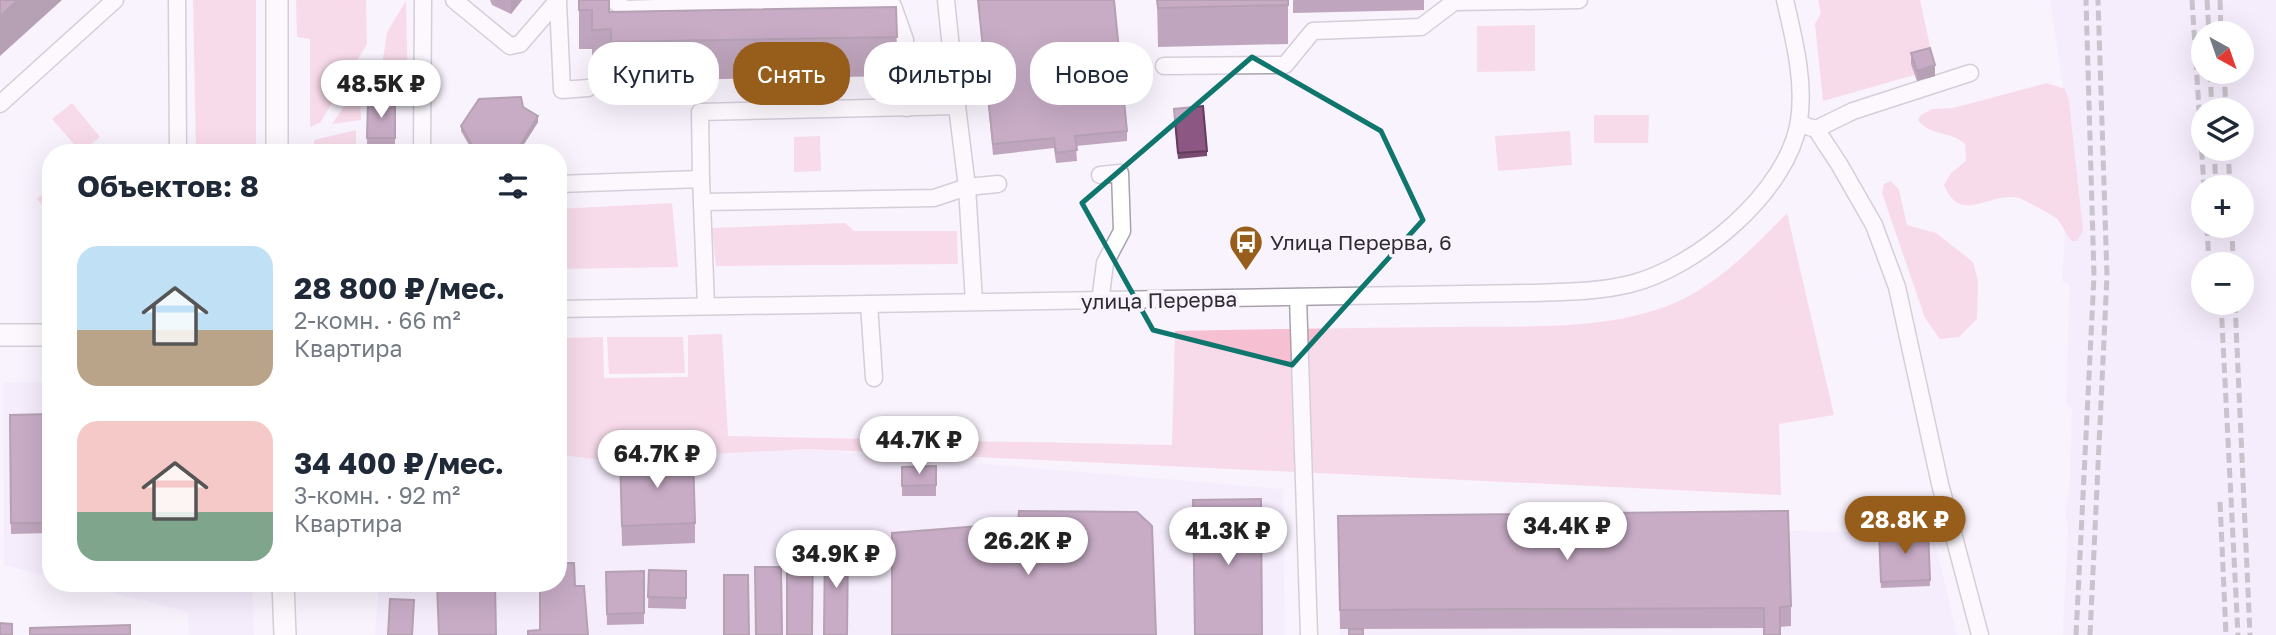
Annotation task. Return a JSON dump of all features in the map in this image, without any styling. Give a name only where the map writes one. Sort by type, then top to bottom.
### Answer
[{"type":"main road","points":[[277,0],[277,144]]},
{"type":"main road","points":[[0,335],[42,335]]},
{"type":"main road","points":[[284,592],[285,635]]},
{"type":"street","points":[[0,103],[115,0]]},
{"type":"street","points":[[177,0],[178,144]]},
{"type":"street","points":[[422,144],[423,0]]},
{"type":"street","points":[[454,0],[510,46],[521,48],[558,1]]},
{"type":"street","points":[[613,0],[625,9],[783,4],[893,6],[905,40],[907,108]]},
{"type":"street","points":[[946,0],[967,187],[974,301]]},
{"type":"street","points":[[1164,66],[1285,65],[1313,30],[1421,27],[1454,2],[1579,0]]},
{"type":"street","name":"улица Перерва","points":[[567,309],[974,301],[1100,302],[1587,291],[1630,284],[1667,272],[1709,245],[1766,191],[1789,152],[1799,124],[1801,101],[1797,60],[1785,0]]},
{"type":"street","points":[[558,1],[562,90],[588,88]]},
{"type":"street","points":[[1799,124],[1816,129],[1853,111],[1969,73]]},
{"type":"street","points":[[706,306],[700,111],[957,106]]},
{"type":"street","points":[[1816,129],[1874,226],[1897,287],[1940,484],[1980,635]]},
{"type":"street","points":[[1100,175],[1120,173],[1122,231],[1105,263],[1100,302]]},
{"type":"street","points":[[567,184],[701,180]]},
{"type":"street","points":[[702,202],[934,198],[967,187],[999,184]]},
{"type":"street","points":[[1298,297],[1309,635]]},
{"type":"street","points":[[869,304],[874,378]]},
{"type":"highlighted area","points":[[1252,57],[1381,131],[1423,220],[1292,365],[1153,330],[1082,203]]},
{"type":"shaded area","points":[[193,0],[256,0],[256,144],[196,144]]},
{"type":"shaded area","points":[[296,0],[366,0],[367,44],[320,123],[310,127],[310,39],[297,37]]},
{"type":"shaded area","points":[[1818,0],[1920,0],[1935,69],[1823,101],[1815,24],[1821,13]]},
{"type":"shaded area","points":[[2050,0],[2276,0],[2276,635],[2063,635],[2068,524],[2065,514],[2070,485],[2072,409],[2066,403],[2070,285],[2062,281],[2071,139]]},
{"type":"shaded area","points":[[406,1],[408,92],[378,94],[387,32]]},
{"type":"shaded area","points":[[1535,25],[1535,71],[1477,72],[1477,26]]},
{"type":"shaded area","points":[[367,72],[367,92],[360,97],[361,120],[332,124]]},
{"type":"shaded area","points":[[2047,83],[2065,89],[2069,101],[2083,231],[2077,241],[2072,241],[2057,219],[2019,198],[2008,197],[1967,205],[1958,203],[1944,185],[1951,173],[1966,161],[1965,144],[1929,129],[1918,120],[1932,109],[1953,108]]},
{"type":"shaded area","points":[[72,103],[100,137],[91,144],[74,144],[52,119]]},
{"type":"shaded area","points":[[1594,115],[1649,115],[1648,143],[1594,143]]},
{"type":"shaded area","points":[[356,130],[356,144],[314,144],[314,140]]},
{"type":"shaded area","points":[[1570,131],[1572,165],[1498,171],[1495,136]]},
{"type":"shaded area","points":[[820,136],[821,171],[794,172],[794,137]]},
{"type":"shaded area","points":[[1891,181],[1899,190],[1907,225],[1936,233],[1973,262],[1978,281],[1977,319],[1959,337],[1940,339],[1925,318],[1882,193],[1884,184]]},
{"type":"shaded area","points":[[672,203],[678,267],[567,269],[567,209]]},
{"type":"shaded area","points":[[1787,213],[1834,415],[1779,424],[1781,495],[807,449],[605,460],[567,456],[567,338],[603,337],[604,378],[688,377],[688,335],[722,334],[728,436],[1172,445],[1175,331],[1596,323],[1654,311],[1681,300],[1710,283],[1750,250]]},
{"type":"shaded area","points":[[845,223],[854,231],[957,231],[958,264],[716,266],[712,228]]},
{"type":"shaded area","points":[[607,337],[683,337],[685,373],[609,374]]},
{"type":"shaded area","points":[[3,382],[42,382],[42,575],[4,565]]},
{"type":"shaded area","points":[[807,449],[1283,489],[1285,635],[375,635],[378,592],[567,592],[567,456],[605,460]]},
{"type":"shaded area","points":[[1788,531],[1933,533],[1957,635],[1340,635],[1338,536]]},
{"type":"shaded area","points":[[109,592],[252,592],[254,635],[189,635],[188,612]]},
{"type":"building","points":[[0,0],[18,0],[0,16]]},
{"type":"building","points":[[579,0],[609,0],[609,12],[896,7],[897,37],[611,42],[611,29],[592,30],[592,10],[579,10]]},
{"type":"building","points":[[978,0],[1114,0],[1118,42],[1030,42],[1030,105],[1124,105],[1127,131],[1075,136],[1077,150],[1056,153],[1054,138],[993,144],[989,105],[1016,105],[1016,42],[982,42]]},
{"type":"building","points":[[1157,0],[1288,0],[1288,5],[1158,8]]},
{"type":"building","points":[[1930,48],[1935,65],[1917,71],[1911,53]]},
{"type":"building","points":[[521,97],[523,107],[538,116],[521,144],[471,144],[461,126],[479,99]]},
{"type":"building","points":[[368,102],[395,102],[395,138],[367,138]]},
{"type":"building","points":[[1203,106],[1207,151],[1178,153],[1174,109]]},
{"type":"building","points":[[42,414],[42,523],[11,523],[10,415]]},
{"type":"building","points":[[693,455],[695,523],[622,526],[620,457]]},
{"type":"building","points":[[936,466],[936,485],[902,486],[902,467]]},
{"type":"building","points":[[1261,499],[1262,635],[1195,635],[1193,500]]},
{"type":"building","points":[[1019,511],[1137,512],[1152,526],[1156,635],[892,635],[892,533],[1018,523]]},
{"type":"building","points":[[1788,511],[1791,606],[1780,607],[1780,635],[1764,635],[1764,608],[1340,610],[1338,516]]},
{"type":"building","points":[[1928,529],[1930,580],[1881,582],[1879,532]]},
{"type":"building","points":[[813,539],[812,635],[787,635],[787,540]]},
{"type":"building","points":[[825,545],[848,545],[847,635],[824,635]]},
{"type":"building","points":[[567,563],[574,563],[575,586],[584,586],[588,635],[528,635],[528,631],[540,630],[540,592],[567,592]]},
{"type":"building","points":[[755,567],[781,567],[782,635],[756,635]]},
{"type":"building","points":[[649,570],[686,571],[686,598],[648,597]]},
{"type":"building","points":[[644,571],[644,613],[607,614],[606,572]]},
{"type":"building","points":[[724,575],[748,575],[749,635],[724,635]]},
{"type":"building","points":[[437,592],[495,592],[496,635],[439,635]]},
{"type":"building","points":[[390,599],[414,600],[412,635],[388,635]]},
{"type":"building","points":[[0,623],[12,624],[12,635],[0,635]]},
{"type":"building","points":[[130,625],[130,635],[30,635],[30,628]]},
{"type":"building","points":[[1349,629],[1363,629],[1363,635],[1349,635]]},
{"type":"railway","points":[[2076,635],[2094,276],[2086,0]]},
{"type":"railway","points":[[2090,635],[2107,276],[2098,0]]},
{"type":"railway","points":[[2192,0],[2203,175]]},
{"type":"railway","points":[[2207,0],[2208,21]]},
{"type":"railway","points":[[2220,0],[2221,21]]},
{"type":"railway","points":[[2211,84],[2211,98]]},
{"type":"railway","points":[[2225,84],[2225,98]]},
{"type":"railway","points":[[2215,161],[2215,175]]},
{"type":"railway","points":[[2229,161],[2229,175]]},
{"type":"railway","points":[[2208,238],[2208,252]]},
{"type":"railway","points":[[2232,238],[2233,252]]},
{"type":"railway","points":[[2222,315],[2238,635]]},
{"type":"railway","points":[[2236,315],[2250,635]]},
{"type":"railway","points":[[2220,502],[2226,635]]},
{"type":"place","name":"Улица Перерва, 6","points":[[1246,272]]}]
